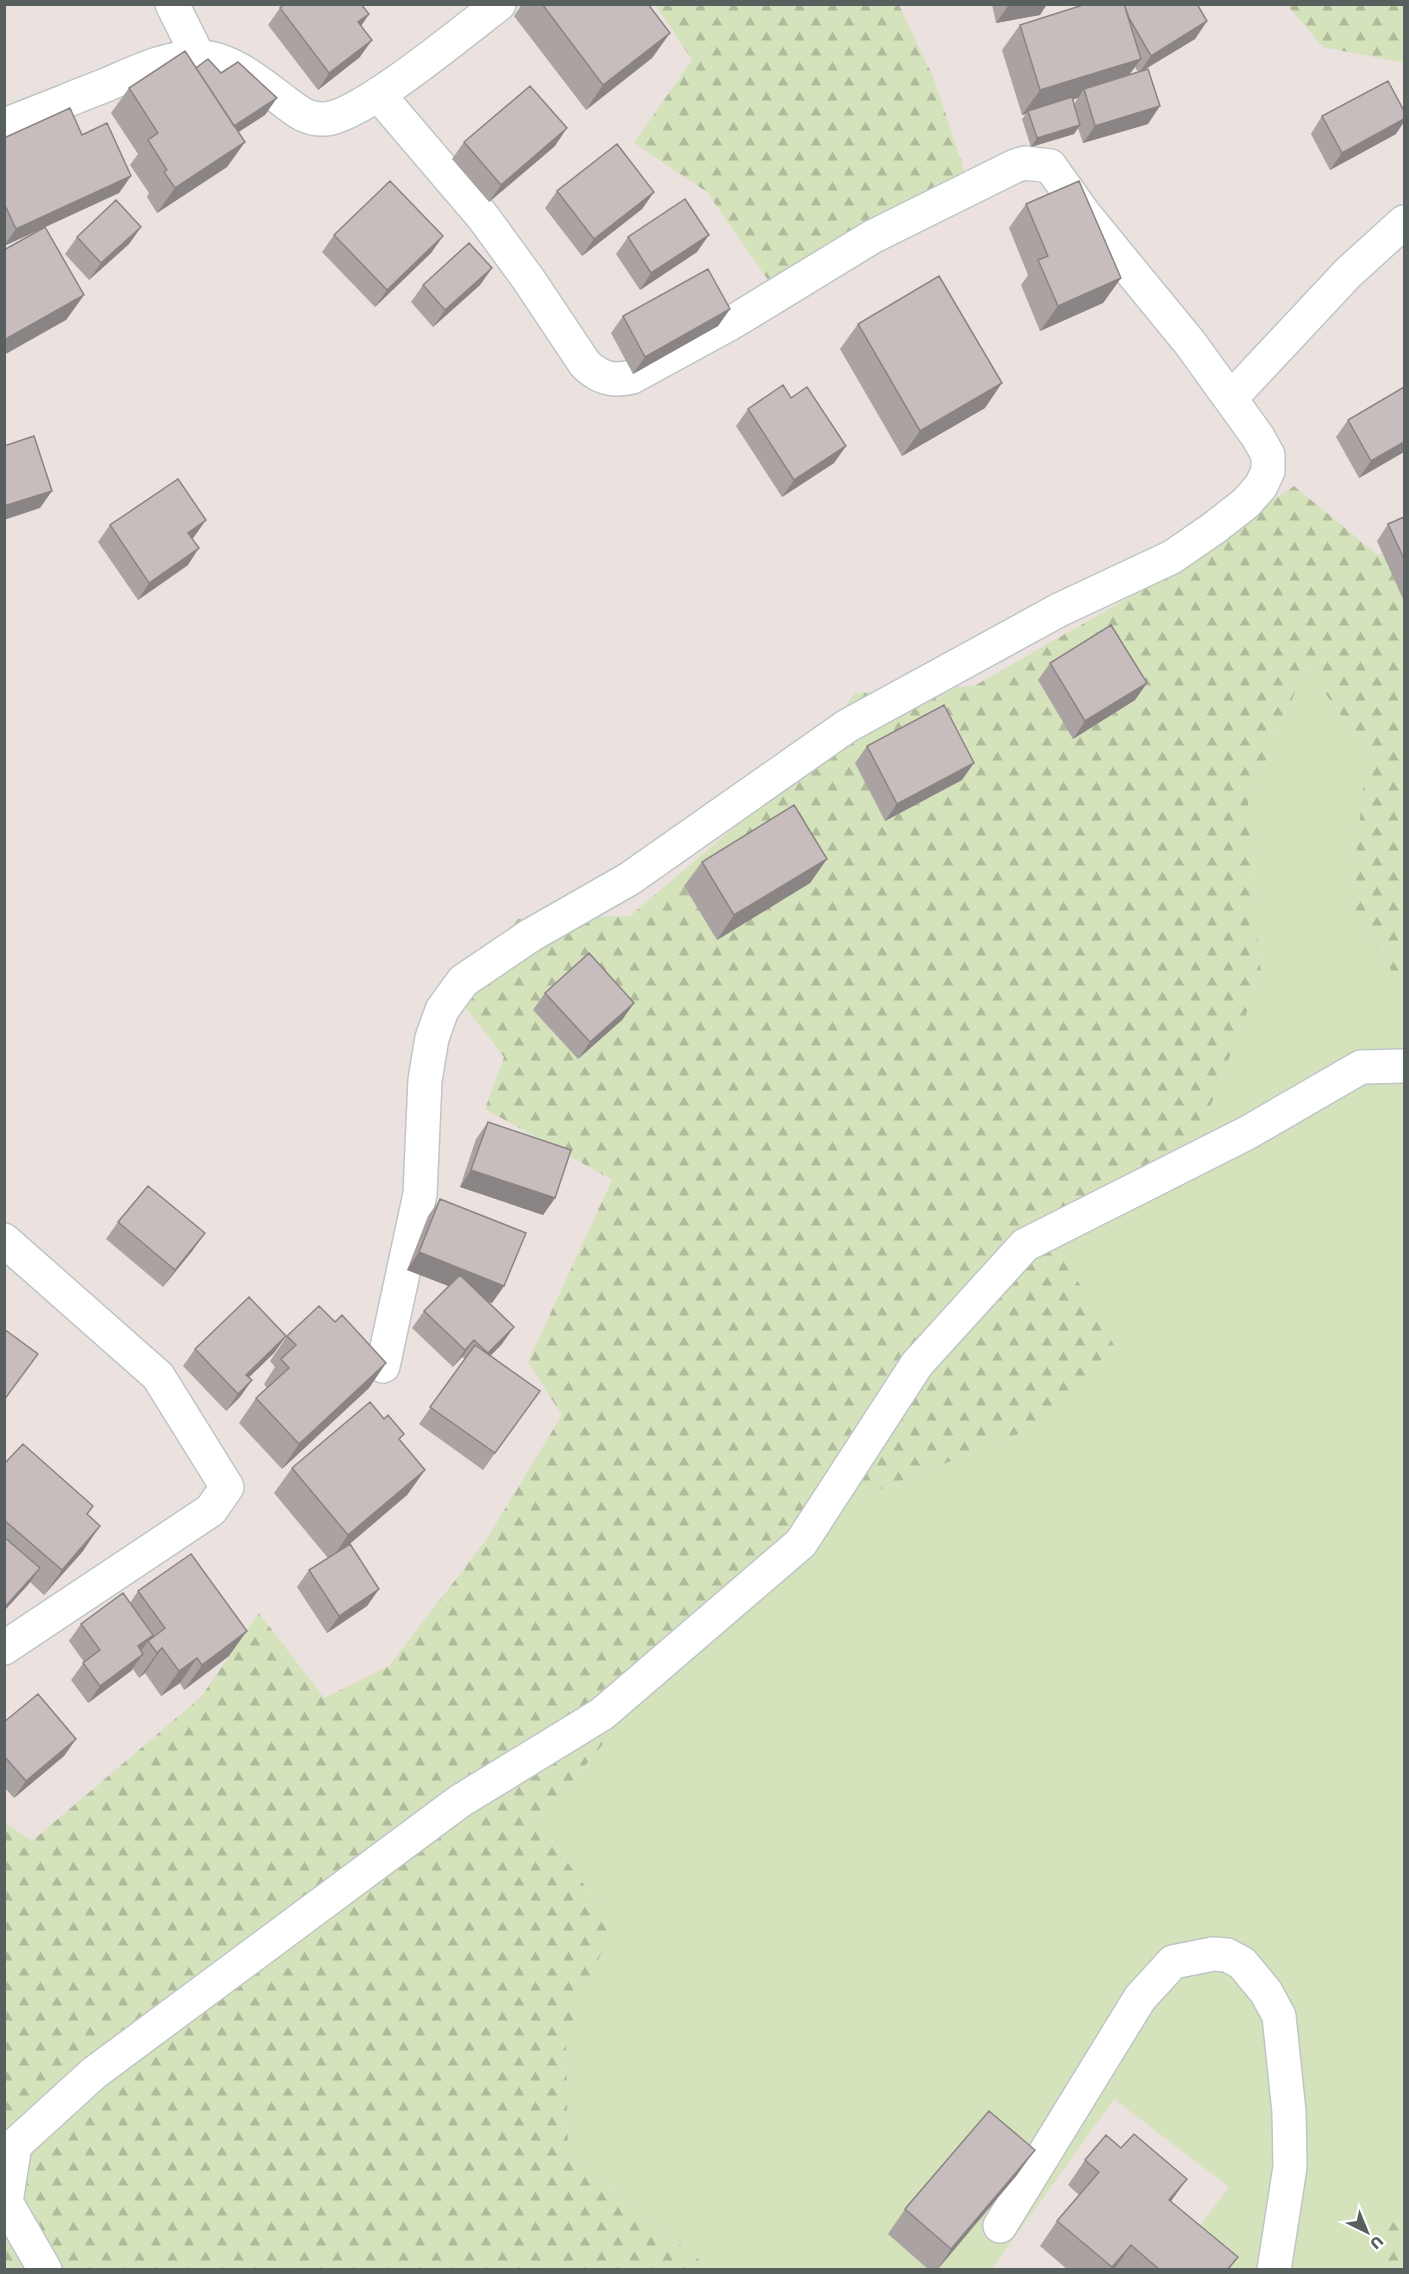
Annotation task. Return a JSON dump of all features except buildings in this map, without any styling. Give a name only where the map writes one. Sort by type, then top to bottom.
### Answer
[{"type":"street","points":[[172,4],[198,56]]},
{"type":"street","points":[[4,125],[145,69],[178,59],[198,56],[231,67],[274,93],[303,117],[326,119],[349,112],[378,94],[499,4]]},
{"type":"street","points":[[378,94],[483,217],[585,363],[604,378],[618,381],[632,377],[731,323],[872,237],[1015,166],[1025,163],[1041,163],[1050,166],[1085,215],[1232,398],[1268,456],[1268,471],[1261,486],[1246,502],[1172,557],[1059,610],[847,726],[630,879],[531,935],[463,981],[442,1010],[432,1038],[425,1080],[420,1194],[383,1366]]},
{"type":"street","points":[[1232,398],[1348,273],[1404,222]]},
{"type":"street","points":[[45,2270],[6,2202],[15,2145],[94,2073],[460,1801],[602,1714],[801,1544],[917,1364],[1025,1245],[1247,1133],[1361,1067],[1404,1066]]},
{"type":"street","points":[[4,1240],[158,1376],[227,1487],[212,1510],[4,1648]]},
{"type":"street","points":[[1000,2226],[1140,1998],[1173,1962],[1213,1954],[1227,1955],[1242,1963],[1248,1970],[1266,1992],[1279,2016],[1289,2112],[1290,2168],[1274,2270]]},
{"type":"green space","points":[[656,5],[899,5],[934,79],[975,203],[784,303],[707,192],[634,143],[692,60]]},
{"type":"green space","points":[[1287,5],[1404,5],[1404,63],[1323,47]]},
{"type":"green space","points":[[1294,486],[1378,555],[1404,544],[1404,991],[1351,905],[1367,751],[1306,667],[1248,802],[1261,976],[1200,1133],[1058,1246],[1115,1347],[1031,1429],[856,1499],[705,1622],[538,1822],[613,1924],[566,2038],[568,2152],[710,2269],[5,2269],[4,1822],[32,1841],[201,1697],[259,1613],[324,1698],[389,1666],[486,1540],[562,1415],[528,1362],[612,1180],[485,1109],[504,1057],[451,989],[518,919],[630,916],[791,779],[855,693],[974,686],[1123,601]]},
{"type":"green space","points":[[1306,667],[1367,751],[1351,905],[1404,991],[1404,2220],[1377,2226],[1387,2269],[1168,2269],[1229,2187],[1114,2099],[992,2269],[710,2269],[568,2152],[566,2038],[613,1924],[538,1822],[705,1622],[856,1499],[1031,1429],[1058,1246],[1200,1133],[1261,976],[1248,802]]},
{"type":"green space","points":[[1404,2220],[1404,2269],[1387,2269],[1377,2226]]}]
